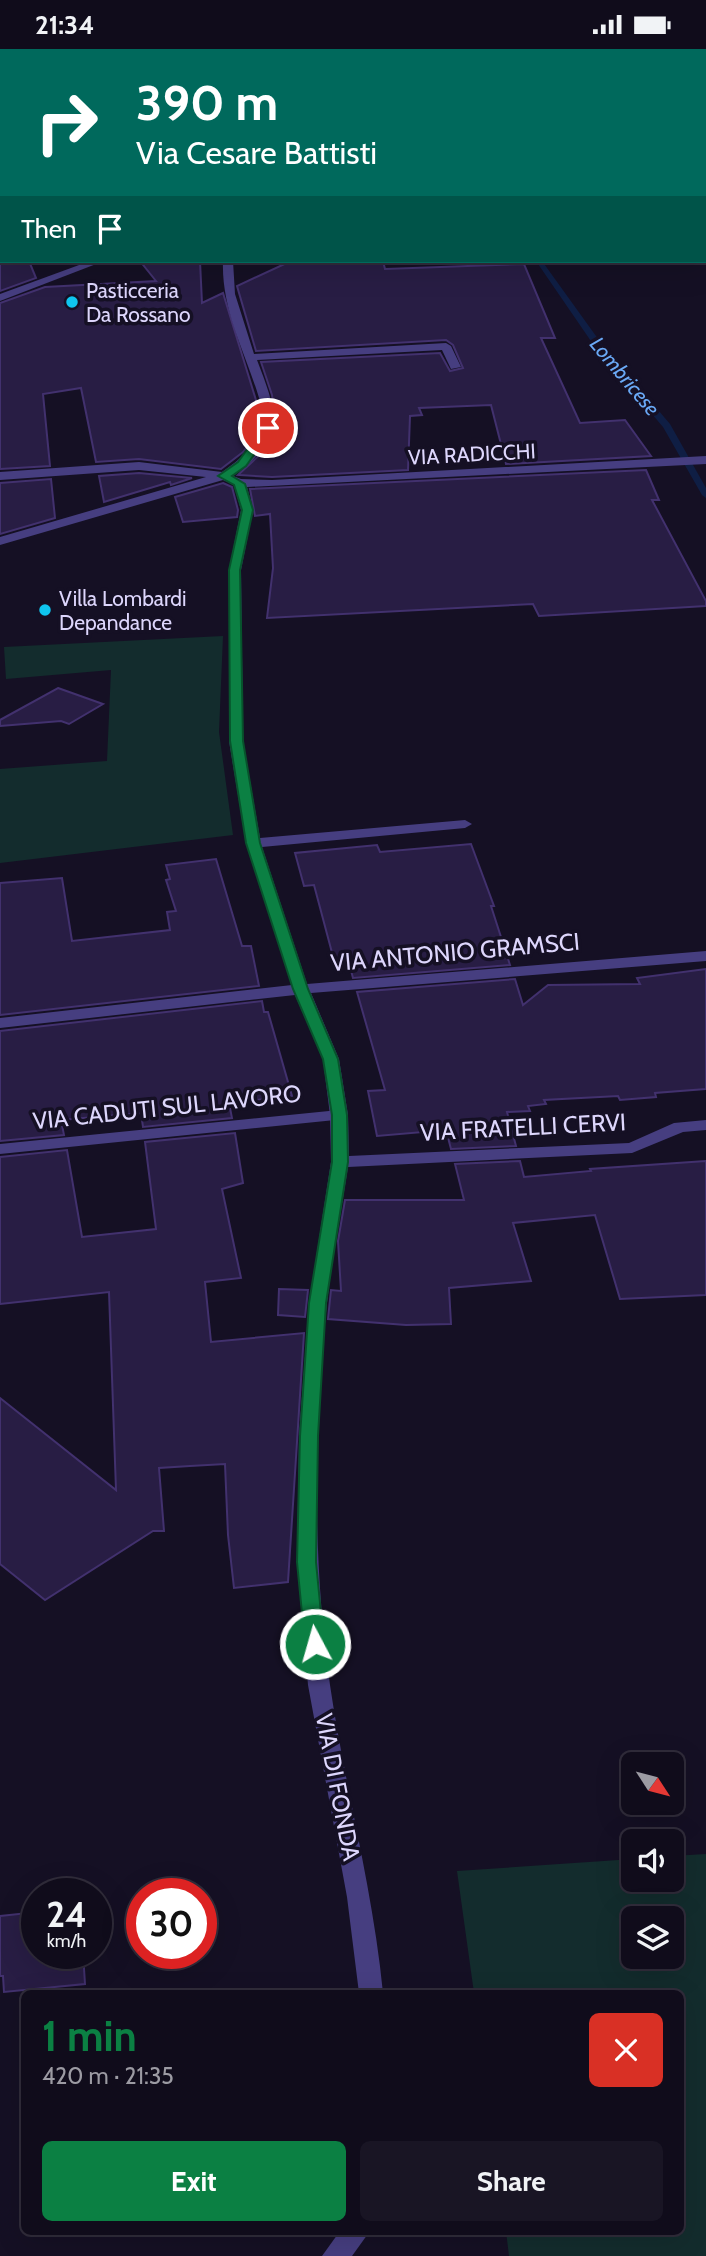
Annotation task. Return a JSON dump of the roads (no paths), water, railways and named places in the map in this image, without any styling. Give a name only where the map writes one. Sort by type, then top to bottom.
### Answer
[{"type":"street","points":[[1,296],[93,263]]},
{"type":"street","points":[[0,541],[224,476],[242,464],[268,428],[269,415],[233,308],[226,277],[228,263]]},
{"type":"street","points":[[251,357],[446,346],[455,367]]},
{"type":"street","name":"VIA RADICCHI","points":[[239,484],[703,461]]},
{"type":"street","points":[[0,477],[139,466],[224,476],[239,484]]},
{"type":"street","name":"VIA DI FONDA","points":[[239,484],[247,510],[234,570],[236,741],[253,843],[300,989],[331,1059],[339,1115],[340,1162],[318,1303],[309,1436],[307,1562],[319,1685],[359,1897],[371,1990]]},
{"type":"street","points":[[253,843],[465,824]]},
{"type":"street","name":"VIA ANTONIO GRAMSCI","points":[[0,1023],[300,989],[706,956]]},
{"type":"street","name":"VIA CADUTI SUL LAVORO","points":[[0,1149],[339,1115]]},
{"type":"street","name":"VIA FRATELLI CERVI","points":[[340,1162],[632,1148],[680,1127],[706,1125]]},
{"type":"street","points":[[335,2256],[353,2235]]},
{"type":"waterway","name":"Lombricese","points":[[540,263],[598,345],[667,426],[706,495]]},
{"type":"place","name":"Pasticceria Da Rossano","points":[[72,302]]},
{"type":"place","name":"Villa Lombardi Depandance","points":[[45,610]]}]
